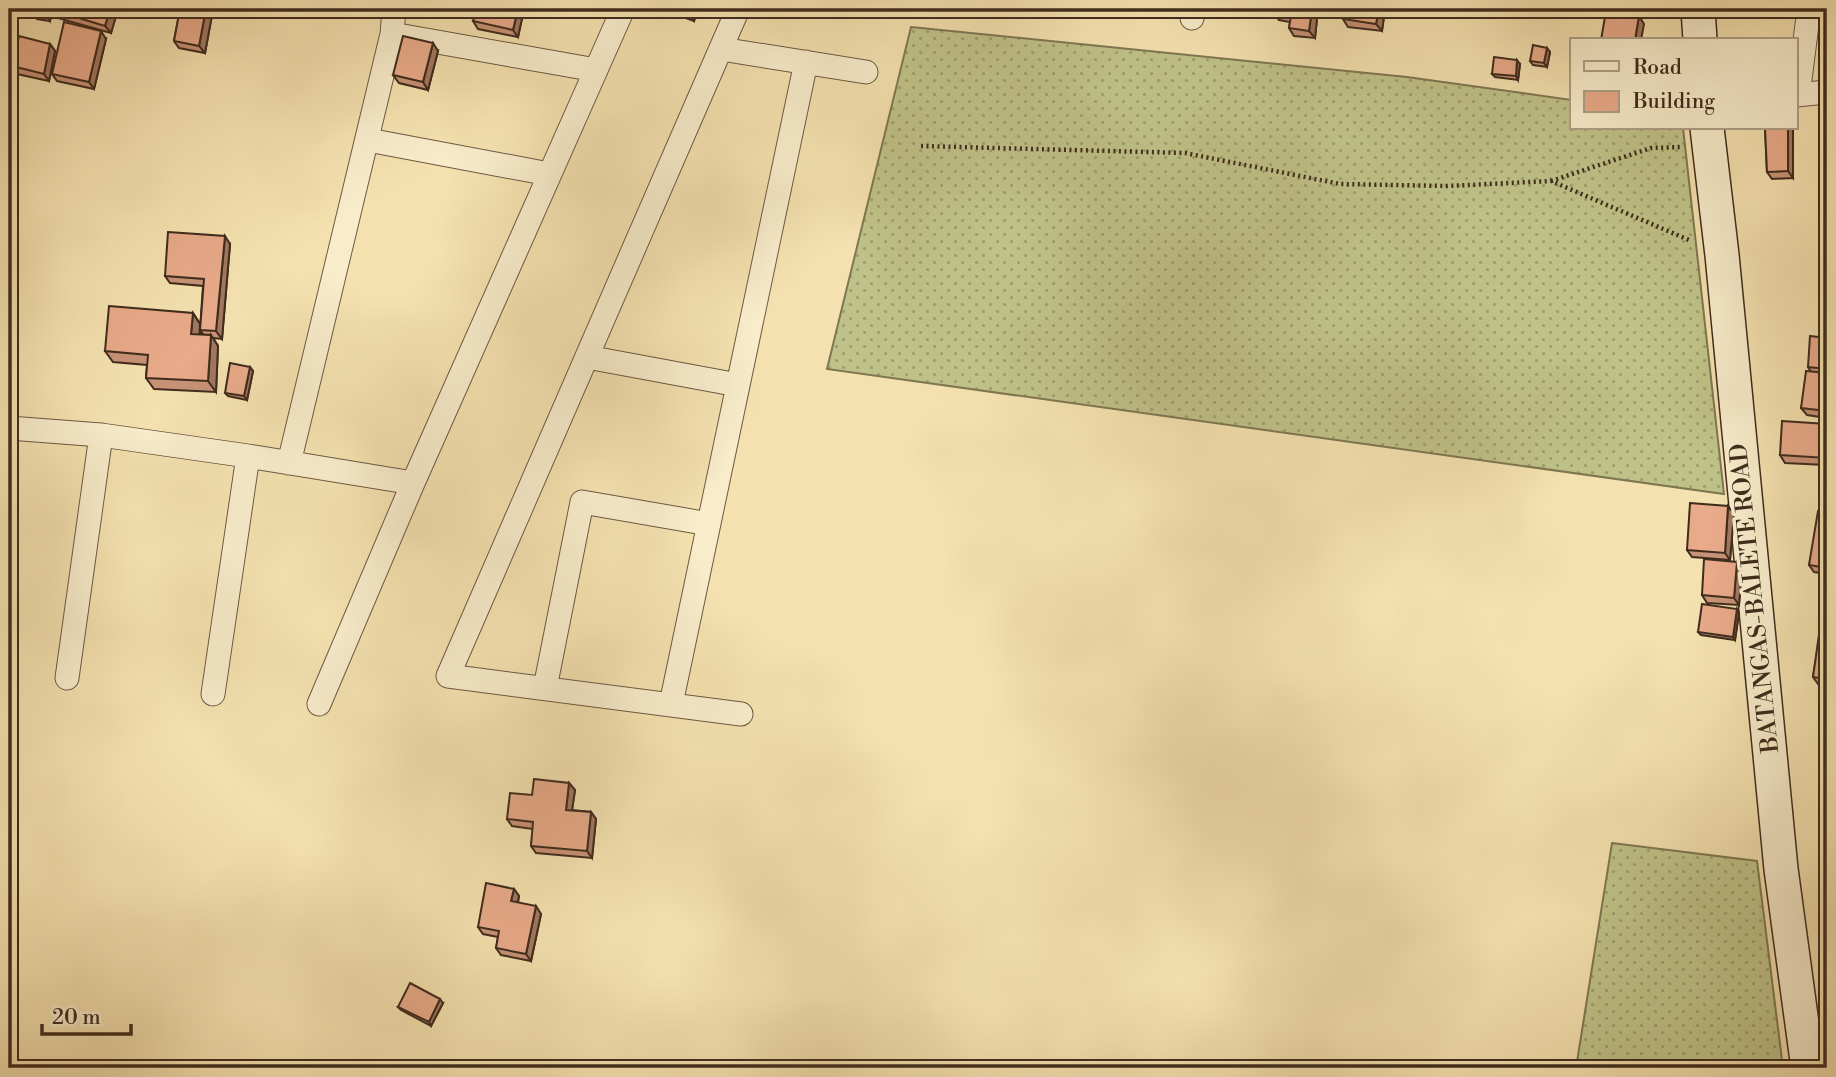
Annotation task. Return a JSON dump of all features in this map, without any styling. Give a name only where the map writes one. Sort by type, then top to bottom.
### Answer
[{"type":"main road","points":[[1698,9],[1700,38]]},
{"type":"main road","name":"BATANGAS-BALETE ROAD","points":[[1708,137],[1722,255],[1781,869],[1808,1068]]},
{"type":"street","points":[[289,463],[368,140],[392,34],[394,9]]},
{"type":"street","points":[[319,704],[413,483],[623,9]]},
{"type":"street","points":[[738,9],[448,676],[741,714]]},
{"type":"street","points":[[1798,88],[1809,9]]},
{"type":"street","points":[[392,34],[596,70]]},
{"type":"street","points":[[721,49],[866,72]]},
{"type":"street","points":[[671,705],[806,62]]},
{"type":"street","points":[[1798,95],[1827,92]]},
{"type":"street","points":[[368,140],[550,174]]},
{"type":"street","points":[[587,358],[738,385]]},
{"type":"street","points":[[9,428],[101,435],[413,483]]},
{"type":"street","points":[[67,678],[101,435]]},
{"type":"street","points":[[213,694],[248,456]]},
{"type":"street","points":[[545,688],[582,502],[709,524]]},
{"type":"path","points":[[921,146],[1185,153],[1340,184],[1447,186],[1551,181],[1651,148],[1708,137]]},
{"type":"path","points":[[1551,181],[1722,255]]},
{"type":"green space","points":[[911,27],[1407,77],[1570,100],[1570,130],[1683,130],[1724,494],[827,369]]},
{"type":"green space","points":[[1612,843],[1757,861],[1783,1068],[1576,1068]]},
{"type":"building","points":[[36,9],[50,9],[48,17],[34,15]]},
{"type":"building","points":[[49,9],[110,9],[105,26]]},
{"type":"building","points":[[180,9],[206,9],[199,46],[174,41]]},
{"type":"building","points":[[476,9],[518,9],[513,30],[473,21]]},
{"type":"building","points":[[668,9],[694,9],[691,17]]},
{"type":"building","points":[[1274,9],[1312,9],[1309,31],[1289,28],[1291,16],[1273,13]]},
{"type":"building","points":[[1345,9],[1379,9],[1376,24],[1343,19]]},
{"type":"building","points":[[1606,11],[1639,16],[1635,38],[1601,38]]},
{"type":"building","points":[[64,22],[101,31],[89,82],[52,74]]},
{"type":"building","points":[[19,36],[50,44],[44,74],[12,66]]},
{"type":"building","points":[[403,36],[433,43],[423,82],[393,75]]},
{"type":"building","points":[[1533,45],[1547,48],[1544,63],[1530,61]]},
{"type":"building","points":[[1494,57],[1517,60],[1516,76],[1492,74]]},
{"type":"building","points":[[1765,130],[1788,130],[1788,171],[1767,172]]},
{"type":"building","points":[[168,232],[225,236],[216,331],[200,330],[204,279],[165,276]]},
{"type":"building","points":[[109,306],[193,313],[191,334],[211,335],[208,381],[146,378],[148,355],[105,351]]},
{"type":"building","points":[[1810,336],[1827,338],[1827,369],[1808,367]]},
{"type":"building","points":[[230,363],[250,367],[244,396],[225,393]]},
{"type":"building","points":[[1806,371],[1827,373],[1827,411],[1801,408]]},
{"type":"building","points":[[1782,421],[1827,424],[1827,458],[1780,455]]},
{"type":"building","points":[[1826,464],[1827,501],[1823,501]]},
{"type":"building","points":[[1690,503],[1728,506],[1725,553],[1687,550]]},
{"type":"building","points":[[1818,511],[1827,512],[1827,568],[1809,565]]},
{"type":"building","points":[[1704,559],[1737,562],[1734,598],[1702,595]]},
{"type":"building","points":[[1827,592],[1827,679],[1813,677]]},
{"type":"building","points":[[1702,604],[1737,609],[1733,637],[1698,632]]},
{"type":"building","points":[[534,779],[569,783],[566,810],[591,812],[587,851],[531,846],[533,822],[507,819],[510,793],[532,795]]},
{"type":"building","points":[[486,883],[514,889],[511,901],[536,906],[526,954],[496,948],[499,931],[478,927]]},
{"type":"building","points":[[410,983],[440,999],[429,1022],[398,1007]]}]
